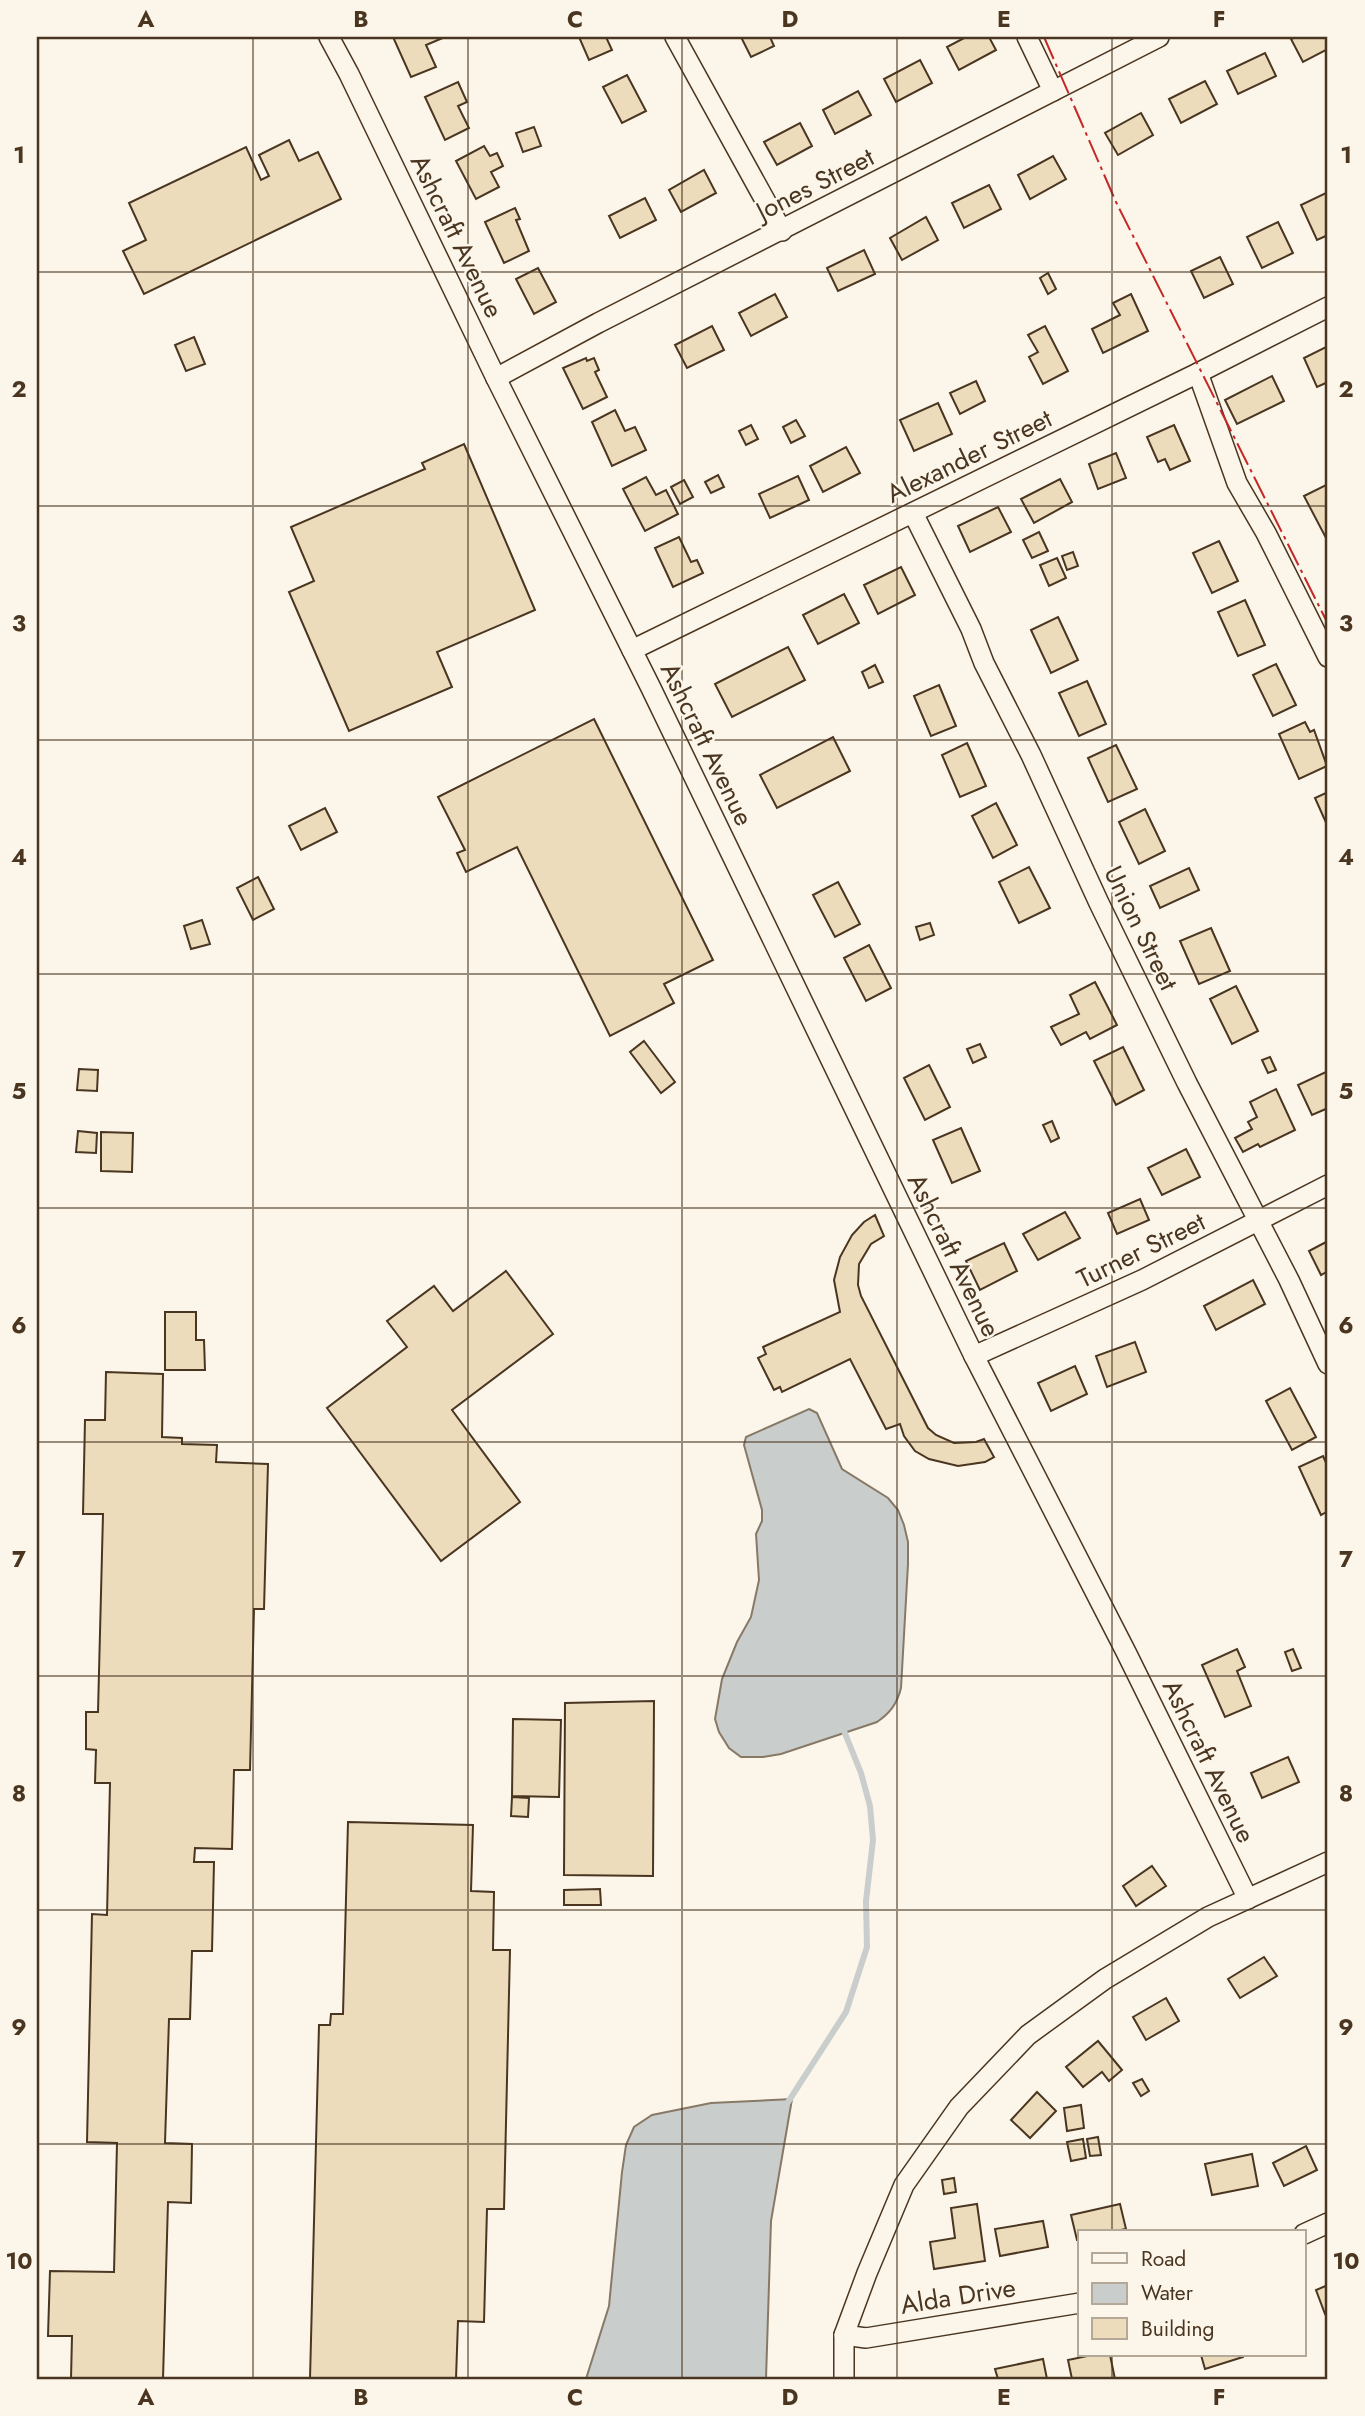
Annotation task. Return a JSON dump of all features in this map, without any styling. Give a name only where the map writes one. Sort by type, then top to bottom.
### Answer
[{"type":"street","name":"Ashcraft Avenue","points":[[329,37],[632,650],[974,1356],[1120,1640],[1248,1899]]},
{"type":"street","points":[[675,37],[782,231]]},
{"type":"street","points":[[1027,37],[1053,91]]},
{"type":"street","name":"Jones Street","points":[[496,378],[598,323],[1159,37]]},
{"type":"street","name":"Alexander Street","points":[[632,650],[1328,307]]},
{"type":"street","points":[[1198,373],[1237,483],[1266,533],[1328,657]]},
{"type":"street","name":"Union Street","points":[[913,513],[971,629],[984,663],[1031,755],[1099,903],[1187,1083],[1259,1220],[1328,1364]]},
{"type":"street","name":"Turner Street","points":[[974,1356],[1142,1280],[1328,1185]]},
{"type":"street","points":[[844,2379],[844,2335],[904,2185],[959,2107],[1028,2035],[1105,1979],[1208,1917],[1328,1862]]},
{"type":"street","points":[[1306,2233],[1328,2223]]},
{"type":"street","name":"Alda Drive","points":[[844,2335],[866,2338],[1078,2303]]},
{"type":"water","points":[[809,1409],[817,1413],[842,1469],[888,1498],[898,1510],[904,1525],[908,1542],[908,1564],[901,1688],[892,1708],[877,1722],[781,1754],[741,1757],[729,1748],[715,1719],[722,1679],[751,1617],[759,1580],[756,1534],[762,1521],[762,1510],[744,1445],[746,1437]]},
{"type":"water","points":[[792,2099],[771,2221],[766,2379],[586,2379],[609,2306],[622,2172],[626,2145],[634,2127],[652,2115],[711,2103]]},
{"type":"building","points":[[393,37],[445,37],[426,45],[436,67],[411,77]]},
{"type":"building","points":[[579,37],[606,37],[612,50],[589,60]]},
{"type":"building","points":[[741,37],[770,37],[774,46],[751,57]]},
{"type":"building","points":[[966,37],[989,37],[996,50],[959,70],[947,47]]},
{"type":"building","points":[[1328,37],[1328,49],[1303,62],[1291,39]]},
{"type":"building","points":[[1265,53],[1276,76],[1238,94],[1227,71]]},
{"type":"building","points":[[920,60],[932,83],[896,102],[884,79]]},
{"type":"building","points":[[627,75],[646,111],[622,123],[603,87]]},
{"type":"building","points":[[1205,81],[1217,104],[1181,123],[1169,99]]},
{"type":"building","points":[[458,82],[467,102],[458,106],[469,128],[445,140],[425,97]]},
{"type":"building","points":[[858,91],[871,115],[835,134],[823,110]]},
{"type":"building","points":[[1141,113],[1153,135],[1118,155],[1105,133]]},
{"type":"building","points":[[800,123],[812,146],[777,165],[764,142]]},
{"type":"building","points":[[534,127],[541,146],[523,152],[516,133]]},
{"type":"building","points":[[289,140],[299,161],[318,152],[341,199],[144,294],[123,251],[146,240],[129,203],[246,147],[261,180],[269,176],[259,155]]},
{"type":"building","points":[[484,146],[490,156],[497,153],[503,166],[491,172],[499,187],[476,199],[456,161]]},
{"type":"building","points":[[1053,156],[1066,179],[1030,199],[1018,175]]},
{"type":"building","points":[[704,170],[716,193],[681,212],[669,190]]},
{"type":"building","points":[[989,185],[1001,209],[964,228],[952,203]]},
{"type":"building","points":[[1328,192],[1328,235],[1317,240],[1301,205]]},
{"type":"building","points":[[645,198],[656,220],[620,238],[609,216]]},
{"type":"building","points":[[515,208],[520,219],[516,220],[529,251],[504,263],[485,222]]},
{"type":"building","points":[[926,217],[938,240],[902,260],[890,238]]},
{"type":"building","points":[[1278,222],[1293,253],[1262,268],[1247,237]]},
{"type":"building","points":[[864,250],[875,274],[838,291],[827,268]]},
{"type":"building","points":[[1220,257],[1233,284],[1204,298],[1191,271]]},
{"type":"building","points":[[538,268],[556,302],[534,314],[516,279]]},
{"type":"building","points":[[1048,273],[1056,289],[1048,294],[1040,278]]},
{"type":"building","points":[[775,294],[787,317],[751,336],[739,313]]},
{"type":"building","points":[[1131,294],[1148,331],[1103,353],[1092,329],[1120,315],[1113,303]]},
{"type":"building","points":[[712,326],[724,350],[687,368],[675,345]]},
{"type":"building","points":[[1045,326],[1068,371],[1043,384],[1029,357],[1038,352],[1028,335]]},
{"type":"building","points":[[194,337],[205,364],[186,371],[175,345]]},
{"type":"building","points":[[1328,346],[1328,382],[1317,387],[1304,358]]},
{"type":"building","points":[[586,358],[587,361],[594,358],[599,370],[595,372],[607,397],[583,409],[563,368]]},
{"type":"building","points":[[1272,376],[1284,401],[1237,424],[1225,400]]},
{"type":"building","points":[[976,381],[985,401],[960,414],[950,393]]},
{"type":"building","points":[[938,403],[952,434],[914,451],[900,420]]},
{"type":"building","points":[[615,410],[625,431],[635,427],[646,450],[612,466],[592,422]]},
{"type":"building","points":[[796,420],[805,436],[791,443],[783,427]]},
{"type":"building","points":[[751,425],[758,439],[746,445],[739,431]]},
{"type":"building","points":[[1174,425],[1190,461],[1170,470],[1165,459],[1158,462],[1147,437]]},
{"type":"building","points":[[464,444],[535,610],[437,652],[452,687],[349,731],[289,592],[314,581],[291,527],[425,469],[422,463]]},
{"type":"building","points":[[846,447],[860,473],[823,492],[810,466]]},
{"type":"building","points":[[1116,453],[1126,478],[1098,489],[1089,464]]},
{"type":"building","points":[[718,475],[724,487],[711,493],[705,482]]},
{"type":"building","points":[[798,476],[809,500],[770,518],[759,494]]},
{"type":"building","points":[[646,477],[656,495],[666,490],[678,514],[645,531],[623,489]]},
{"type":"building","points":[[1060,479],[1072,502],[1034,523],[1021,499]]},
{"type":"building","points":[[684,480],[693,497],[680,504],[671,487]]},
{"type":"building","points":[[1328,484],[1328,537],[1326,538],[1304,496]]},
{"type":"building","points":[[998,507],[1011,532],[970,552],[958,526]]},
{"type":"building","points":[[1039,532],[1048,551],[1032,558],[1023,540]]},
{"type":"building","points":[[679,537],[691,562],[697,560],[703,573],[673,587],[655,548]]},
{"type":"building","points":[[1219,541],[1238,581],[1212,593],[1193,553]]},
{"type":"building","points":[[1073,552],[1078,566],[1067,570],[1062,556]]},
{"type":"building","points":[[1057,558],[1066,578],[1049,586],[1040,565]]},
{"type":"building","points":[[901,567],[915,595],[878,614],[864,585]]},
{"type":"building","points":[[844,594],[859,623],[818,644],[803,615]]},
{"type":"building","points":[[1245,600],[1265,645],[1238,656],[1218,612]]},
{"type":"building","points":[[1058,617],[1078,660],[1051,673],[1031,630]]},
{"type":"building","points":[[788,647],[805,680],[732,717],[715,684]]},
{"type":"building","points":[[1276,664],[1296,705],[1273,716],[1253,675]]},
{"type":"building","points":[[875,665],[883,682],[869,688],[862,672]]},
{"type":"building","points":[[1087,681],[1106,724],[1079,736],[1059,693]]},
{"type":"building","points":[[939,685],[956,726],[931,736],[914,696]]},
{"type":"building","points":[[594,719],[713,960],[664,984],[674,1003],[610,1036],[517,847],[466,872],[457,853],[465,850],[438,797]]},
{"type":"building","points":[[1305,722],[1310,732],[1314,730],[1327,766],[1299,779],[1279,734]]},
{"type":"building","points":[[833,737],[850,771],[777,808],[760,775]]},
{"type":"building","points":[[967,743],[986,786],[960,797],[942,755]]},
{"type":"building","points":[[1116,745],[1137,789],[1108,802],[1088,758]]},
{"type":"building","points":[[1328,792],[1328,827],[1315,798]]},
{"type":"building","points":[[996,803],[1017,845],[993,858],[972,816]]},
{"type":"building","points":[[325,808],[337,832],[301,850],[289,826]]},
{"type":"building","points":[[1145,809],[1165,851],[1139,864],[1119,822]]},
{"type":"building","points":[[1029,867],[1050,908],[1019,923],[999,882]]},
{"type":"building","points":[[1189,868],[1199,890],[1160,908],[1150,886]]},
{"type":"building","points":[[258,877],[274,909],[253,920],[237,888]]},
{"type":"building","points":[[838,882],[860,924],[835,937],[813,895]]},
{"type":"building","points":[[202,920],[210,944],[191,949],[184,926]]},
{"type":"building","points":[[930,923],[934,935],[920,940],[916,927]]},
{"type":"building","points":[[1211,928],[1230,971],[1199,984],[1180,941]]},
{"type":"building","points":[[869,945],[891,988],[866,1001],[844,958]]},
{"type":"building","points":[[1095,982],[1117,1025],[1090,1039],[1086,1032],[1061,1045],[1051,1027],[1079,1014],[1070,995]]},
{"type":"building","points":[[1236,986],[1258,1031],[1232,1044],[1210,999]]},
{"type":"building","points":[[644,1041],[675,1082],[661,1093],[630,1052]]},
{"type":"building","points":[[980,1044],[986,1057],[973,1063],[967,1049]]},
{"type":"building","points":[[1123,1047],[1144,1090],[1116,1105],[1094,1061]]},
{"type":"building","points":[[1270,1057],[1276,1070],[1268,1073],[1262,1060]]},
{"type":"building","points":[[929,1065],[950,1107],[925,1120],[904,1078]]},
{"type":"building","points":[[79,1069],[98,1070],[97,1091],[77,1090]]},
{"type":"building","points":[[1328,1071],[1328,1108],[1312,1115],[1298,1085]]},
{"type":"building","points":[[1276,1089],[1295,1130],[1243,1152],[1235,1138],[1252,1129],[1248,1122],[1257,1117],[1250,1102]]},
{"type":"building","points":[[1052,1121],[1059,1138],[1051,1142],[1043,1125]]},
{"type":"building","points":[[961,1128],[980,1171],[952,1183],[933,1140]]},
{"type":"building","points":[[78,1131],[97,1133],[96,1153],[76,1152]]},
{"type":"building","points":[[101,1132],[133,1133],[132,1172],[101,1171]]},
{"type":"building","points":[[1186,1149],[1200,1177],[1162,1195],[1148,1168]]},
{"type":"building","points":[[1140,1199],[1149,1220],[1117,1234],[1108,1213]]},
{"type":"building","points":[[1065,1212],[1080,1238],[1038,1260],[1023,1234]]},
{"type":"building","points":[[875,1215],[884,1236],[871,1244],[859,1264],[858,1285],[861,1296],[928,1428],[954,1443],[984,1439],[994,1457],[985,1462],[958,1466],[929,1459],[915,1451],[904,1436],[900,1424],[886,1429],[850,1359],[782,1392],[780,1387],[774,1390],[758,1358],[766,1354],[763,1347],[840,1312],[834,1280],[840,1257],[852,1235]]},
{"type":"building","points":[[1328,1241],[1328,1271],[1321,1275],[1309,1251]]},
{"type":"building","points":[[1004,1243],[1017,1271],[980,1290],[966,1261]]},
{"type":"building","points":[[506,1271],[553,1334],[452,1410],[520,1502],[441,1561],[327,1408],[407,1347],[387,1321],[434,1286],[453,1311]]},
{"type":"building","points":[[1253,1280],[1265,1304],[1216,1330],[1204,1306]]},
{"type":"building","points":[[165,1312],[196,1312],[196,1340],[204,1340],[205,1370],[165,1370]]},
{"type":"building","points":[[1135,1342],[1146,1372],[1107,1387],[1096,1356]]},
{"type":"building","points":[[1075,1366],[1087,1394],[1051,1411],[1038,1383]]},
{"type":"building","points":[[106,1372],[163,1374],[162,1437],[182,1438],[182,1444],[217,1445],[216,1462],[268,1464],[264,1609],[254,1609],[250,1770],[234,1770],[232,1849],[195,1848],[194,1862],[214,1862],[212,1951],[192,1951],[190,2019],[169,2019],[165,2143],[192,2144],[191,2203],[168,2202],[163,2379],[71,2379],[72,2336],[48,2336],[50,2271],[114,2272],[117,2143],[87,2142],[92,1914],[107,1915],[110,1783],[95,1783],[96,1750],[86,1749],[86,1712],[98,1712],[103,1514],[83,1514],[85,1420],[105,1420]]},
{"type":"building","points":[[1290,1388],[1316,1437],[1292,1450],[1266,1401]]},
{"type":"building","points":[[1323,1456],[1328,1467],[1328,1511],[1321,1515],[1299,1467]]},
{"type":"building","points":[[1237,1649],[1245,1667],[1237,1671],[1251,1706],[1225,1717],[1202,1665]]},
{"type":"building","points":[[1293,1649],[1301,1668],[1292,1671],[1285,1652]]},
{"type":"building","points":[[654,1701],[653,1876],[564,1875],[565,1703]]},
{"type":"building","points":[[513,1719],[561,1720],[559,1797],[512,1796]]},
{"type":"building","points":[[1288,1757],[1299,1782],[1262,1798],[1251,1773]]},
{"type":"building","points":[[512,1797],[529,1798],[528,1817],[511,1816]]},
{"type":"building","points":[[348,1822],[473,1825],[471,1891],[494,1892],[493,1950],[510,1950],[504,2209],[487,2209],[484,2322],[458,2321],[456,2379],[310,2379],[319,2025],[330,2025],[331,2014],[343,2014]]},
{"type":"building","points":[[1152,1866],[1166,1886],[1136,1906],[1123,1886]]},
{"type":"building","points":[[600,1889],[601,1905],[564,1905],[564,1890]]},
{"type":"building","points":[[1264,1957],[1277,1976],[1240,1998],[1228,1979]]},
{"type":"building","points":[[1166,1998],[1179,2021],[1146,2040],[1133,2017]]},
{"type":"building","points":[[1098,2041],[1122,2070],[1109,2081],[1102,2072],[1083,2087],[1066,2067]]},
{"type":"building","points":[[1142,2079],[1149,2091],[1141,2096],[1133,2083]]},
{"type":"building","points":[[1037,2092],[1056,2111],[1030,2138],[1011,2120]]},
{"type":"building","points":[[1081,2105],[1084,2128],[1067,2131],[1064,2108]]},
{"type":"building","points":[[1098,2137],[1101,2155],[1090,2156],[1087,2139]]},
{"type":"building","points":[[1083,2139],[1086,2158],[1071,2161],[1067,2142]]},
{"type":"building","points":[[1306,2146],[1317,2170],[1284,2186],[1273,2163]]},
{"type":"building","points":[[1252,2154],[1258,2186],[1212,2195],[1205,2164]]},
{"type":"building","points":[[954,2178],[956,2192],[944,2194],[942,2180]]},
{"type":"building","points":[[977,2204],[985,2261],[934,2269],[930,2242],[955,2238],[951,2208]]},
{"type":"building","points":[[1120,2204],[1126,2229],[1078,2230],[1077,2240],[1071,2215]]},
{"type":"building","points":[[1043,2221],[1048,2247],[1000,2256],[995,2229]]},
{"type":"building","points":[[1328,2285],[1328,2312],[1325,2314],[1316,2290]]},
{"type":"building","points":[[1087,2356],[1110,2356],[1115,2379],[1072,2379],[1068,2360]]},
{"type":"building","points":[[1201,2356],[1243,2356],[1243,2357],[1205,2369]]},
{"type":"building","points":[[1043,2359],[1047,2379],[998,2379],[995,2369]]},
{"type":"waterway","points":[[788,2102],[846,2012],[867,1947],[866,1901],[873,1840],[870,1806],[861,1773],[842,1726]]},
{"type":"power","points":[[1044,37],[1116,202],[1328,624]]}]
